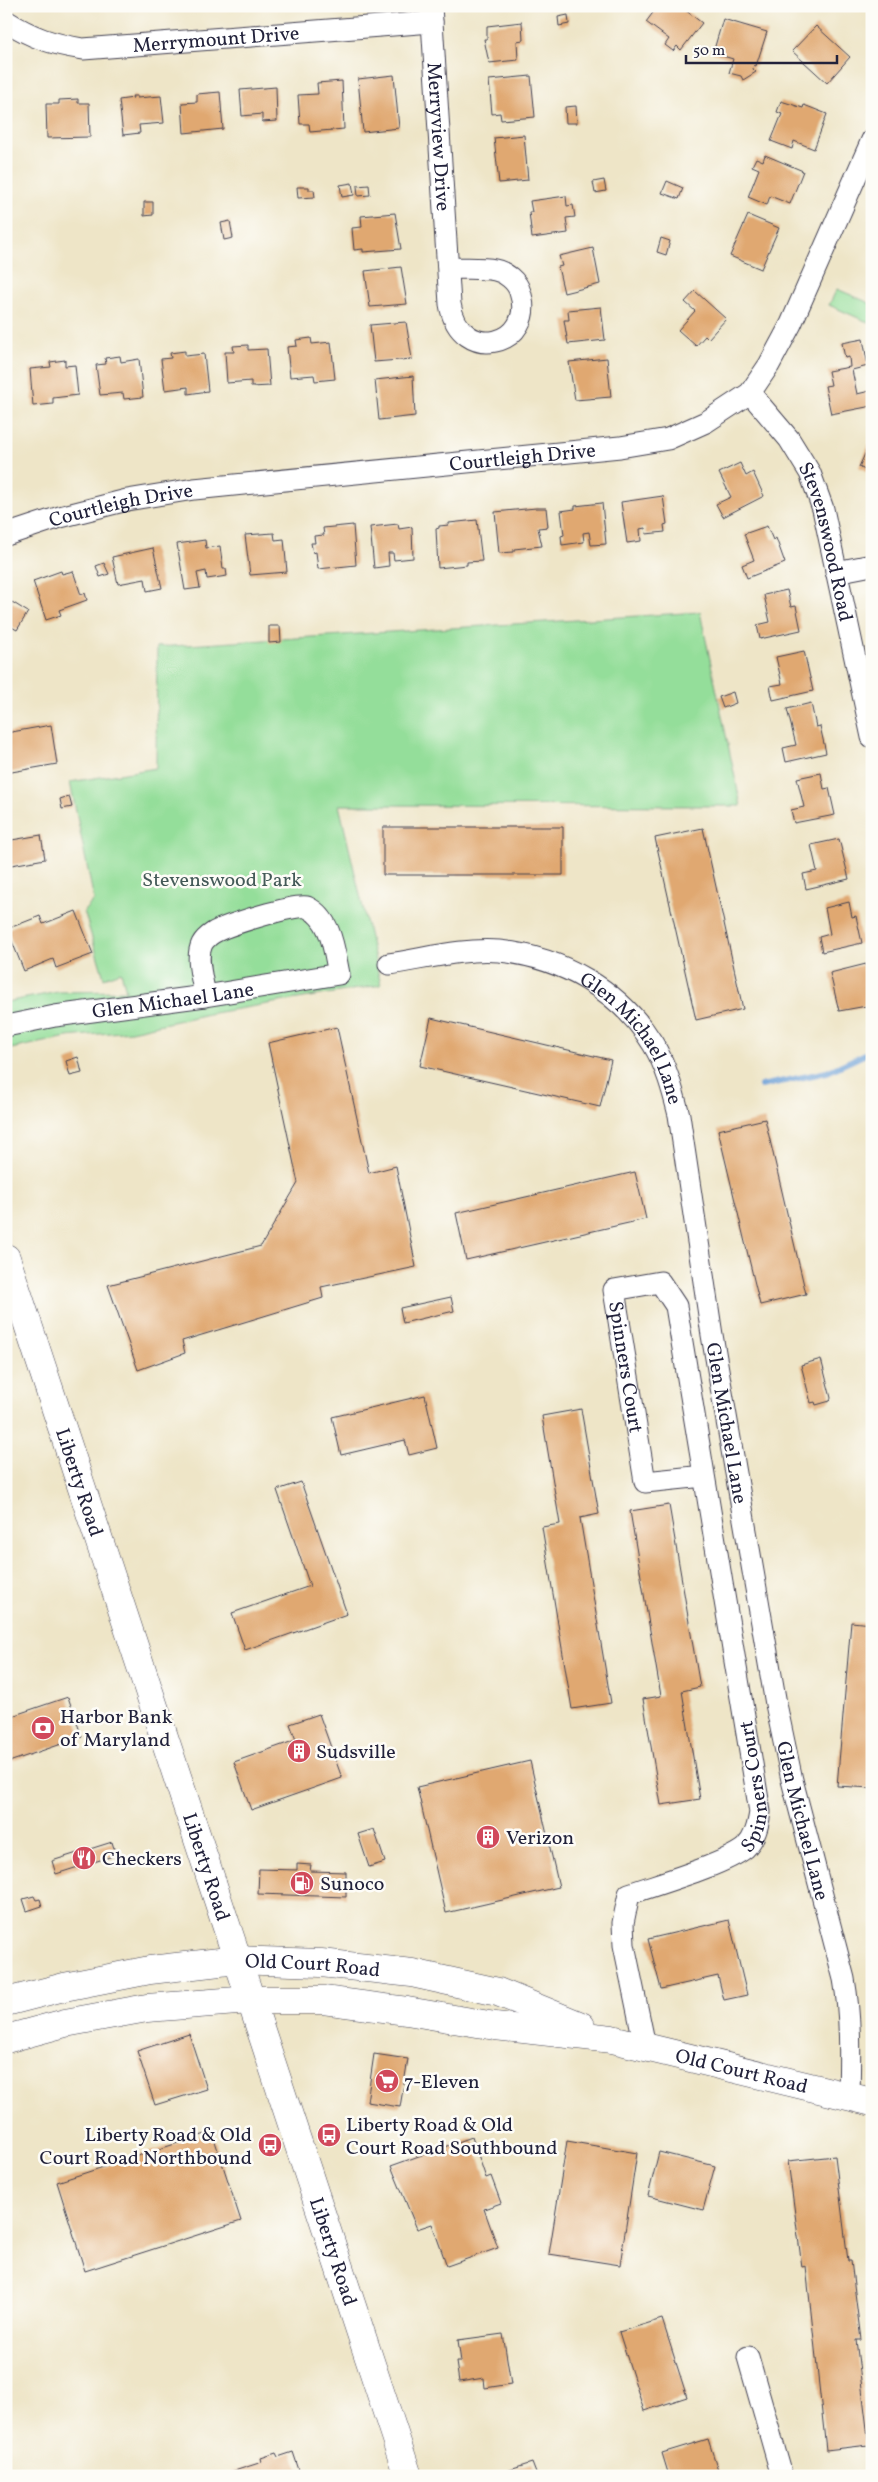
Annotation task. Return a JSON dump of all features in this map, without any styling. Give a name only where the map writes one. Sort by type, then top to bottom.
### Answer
[{"type":"main road","name":"Liberty Road","points":[[6,1258],[408,2476]]},
{"type":"main road","name":"Old Court Road","points":[[6,2002],[64,1987],[150,1970],[237,1960],[321,1964],[412,1973],[498,1992],[612,2039]]},
{"type":"main road","name":"Old Court Road","points":[[6,2039],[65,2024],[147,2008],[250,2000],[323,2000],[407,2011],[495,2026],[612,2039],[860,2099]]},
{"type":"street","name":"Merrymount Drive","points":[[6,21],[28,34],[52,44],[84,49],[431,14]]},
{"type":"street","name":"Merryview Drive","points":[[431,14],[448,268]]},
{"type":"street","name":"Courtleigh Drive","points":[[6,536],[60,517],[127,500],[194,489],[620,447],[668,439],[706,422],[750,393],[770,365],[791,324],[872,140]]},
{"type":"street","name":"Stevenswood Road","points":[[750,393],[789,439],[810,473],[823,509],[872,737]]},
{"type":"street","points":[[836,572],[872,565]]},
{"type":"street","name":"Glen Michael Lane","points":[[6,1026],[55,1016],[205,996],[339,974],[330,931],[317,914],[306,907],[292,906],[213,933],[203,943],[199,955],[205,996]]},
{"type":"street","name":"Glen Michael Lane","points":[[389,964],[465,953],[497,951],[530,956],[560,965],[590,980],[616,1000],[637,1021],[654,1045],[670,1083],[679,1115],[712,1336],[776,1704],[792,1780],[844,1979],[860,2099]]},
{"type":"street","name":"Spinners Court","points":[[645,2046],[624,1945],[623,1923],[629,1894],[730,1857],[752,1839],[758,1826],[760,1812],[676,1306],[660,1282],[614,1290],[646,1482],[704,1476]]},
{"type":"street","points":[[748,2356],[782,2476]]},
{"type":"green space","points":[[837,289],[872,304],[872,324],[829,305]]},
{"type":"green space","name":"Stevenswood Park","points":[[700,612],[741,806],[339,805],[381,985],[208,1014],[131,1031],[67,1037],[6,1050],[6,1002],[58,992],[126,991],[121,972],[104,978],[84,911],[94,900],[70,782],[156,768],[157,647]]},
{"type":"building","points":[[658,6],[680,6],[702,23],[681,50],[677,46],[673,51],[665,45],[669,39],[646,22]]},
{"type":"building","points":[[568,15],[569,24],[559,26],[558,17]]},
{"type":"building","points":[[723,19],[767,32],[756,66],[754,65],[753,69],[756,72],[743,80],[741,76],[729,73],[733,59],[713,53]]},
{"type":"building","points":[[522,22],[523,40],[517,41],[518,60],[489,63],[484,39],[487,39],[487,26]]},
{"type":"building","points":[[816,26],[850,57],[827,83],[792,51]]},
{"type":"building","points":[[394,75],[399,128],[363,132],[358,79]]},
{"type":"building","points":[[531,76],[535,117],[501,120],[500,113],[492,114],[489,80]]},
{"type":"building","points":[[342,81],[344,129],[310,132],[309,124],[300,124],[298,95],[318,94],[317,83]]},
{"type":"building","points":[[276,87],[277,121],[262,122],[262,114],[242,116],[240,90]]},
{"type":"building","points":[[220,92],[223,129],[184,133],[182,103],[197,102],[197,94]]},
{"type":"building","points":[[132,96],[137,96],[137,98],[161,96],[164,123],[139,125],[140,133],[123,135],[119,100],[133,98]]},
{"type":"building","points":[[78,99],[78,103],[89,103],[90,137],[47,138],[46,104],[59,104],[59,100]]},
{"type":"building","points":[[781,101],[803,108],[804,105],[827,114],[814,149],[794,141],[792,149],[771,141],[782,114],[777,112]]},
{"type":"building","points":[[576,106],[577,123],[566,123],[565,107]]},
{"type":"building","points":[[524,135],[528,180],[499,183],[494,138]]},
{"type":"building","points":[[765,155],[803,171],[790,204],[770,196],[767,205],[748,197],[759,169],[752,166],[756,158],[763,161]]},
{"type":"building","points":[[604,180],[606,191],[595,193],[593,182]]},
{"type":"building","points":[[667,181],[683,188],[679,199],[662,193]]},
{"type":"building","points":[[352,183],[354,195],[342,197],[340,185]]},
{"type":"building","points":[[369,185],[370,195],[358,196],[357,186]]},
{"type":"building","points":[[297,187],[309,187],[309,190],[314,190],[315,197],[298,198]]},
{"type":"building","points":[[566,196],[567,206],[573,205],[575,217],[566,218],[568,233],[532,238],[529,212],[532,212],[530,201]]},
{"type":"building","points":[[144,202],[153,202],[153,215],[144,216]]},
{"type":"building","points":[[395,213],[401,249],[363,252],[363,249],[354,250],[352,228],[362,227],[361,216]]},
{"type":"building","points":[[748,215],[779,228],[761,269],[730,256]]},
{"type":"building","points":[[230,221],[233,238],[224,240],[221,223]]},
{"type":"building","points":[[661,238],[670,241],[666,255],[657,252]]},
{"type":"building","points":[[593,248],[600,284],[564,293],[558,267],[562,266],[559,256]]},
{"type":"building","points":[[401,267],[407,304],[370,307],[365,271]]},
{"type":"building","points":[[695,291],[726,319],[708,339],[705,336],[696,346],[678,330],[695,311],[685,302]]},
{"type":"building","points":[[601,307],[605,340],[568,344],[564,320],[569,320],[568,310]]},
{"type":"building","points":[[406,322],[412,359],[374,362],[370,325]]},
{"type":"building","points":[[311,338],[312,344],[331,342],[335,379],[315,381],[314,375],[290,377],[287,347],[297,346],[296,340]]},
{"type":"building","points":[[863,339],[868,366],[852,370],[857,394],[870,391],[872,406],[831,414],[825,386],[831,385],[828,371],[850,367],[849,357],[845,358],[842,343]]},
{"type":"building","points":[[248,345],[248,350],[267,349],[270,386],[251,387],[251,381],[227,383],[225,352],[234,352],[233,346]]},
{"type":"building","points":[[185,351],[185,356],[204,354],[208,391],[188,394],[188,387],[165,390],[161,359],[171,358],[170,353]]},
{"type":"building","points":[[120,356],[121,362],[139,359],[143,397],[124,399],[123,393],[100,395],[96,365],[106,364],[105,358]]},
{"type":"building","points":[[607,358],[611,397],[575,400],[569,362]]},
{"type":"building","points":[[65,360],[65,366],[75,365],[78,395],[53,398],[53,404],[33,406],[30,369],[51,367],[50,362]]},
{"type":"building","points":[[413,376],[415,416],[379,420],[375,380]]},
{"type":"building","points":[[869,445],[872,446],[872,479],[869,477],[871,473],[859,467]]},
{"type":"building","points":[[740,463],[746,476],[753,472],[764,496],[723,517],[716,504],[731,497],[719,473]]},
{"type":"building","points":[[663,496],[667,524],[664,525],[665,532],[646,534],[645,528],[640,529],[641,541],[627,543],[621,502]]},
{"type":"building","points":[[602,503],[606,544],[591,545],[589,532],[583,533],[584,542],[562,545],[561,536],[564,535],[561,511],[575,509],[575,506]]},
{"type":"building","points":[[546,508],[548,527],[538,528],[542,546],[514,549],[514,552],[499,553],[495,512]]},
{"type":"building","points":[[477,520],[482,561],[467,562],[467,565],[438,568],[436,529],[439,526],[449,525],[449,523]]},
{"type":"building","points":[[398,524],[399,529],[412,527],[413,558],[394,560],[393,553],[388,553],[389,566],[374,568],[370,527]]},
{"type":"building","points":[[353,525],[356,565],[318,569],[316,552],[313,553],[311,543],[315,543],[314,536],[324,535],[323,528]]},
{"type":"building","points":[[767,526],[773,540],[776,538],[785,563],[747,578],[742,565],[754,560],[744,534]]},
{"type":"building","points":[[274,533],[275,540],[284,539],[287,572],[250,575],[245,535]]},
{"type":"building","points":[[205,540],[206,548],[220,546],[223,569],[226,569],[227,576],[207,579],[206,571],[197,573],[200,588],[185,590],[177,544]]},
{"type":"building","points":[[153,548],[162,588],[147,591],[145,579],[118,584],[112,557]]},
{"type":"building","points":[[104,563],[109,574],[100,577],[96,566]]},
{"type":"building","points":[[61,571],[62,574],[73,571],[81,595],[85,593],[87,600],[59,610],[61,615],[46,620],[33,581]]},
{"type":"building","points":[[787,590],[791,607],[796,606],[801,630],[760,639],[757,625],[770,622],[764,595]]},
{"type":"building","points":[[12,602],[28,612],[17,630],[6,624],[6,604],[10,606]]},
{"type":"building","points":[[269,626],[280,626],[281,642],[269,643]]},
{"type":"building","points":[[804,651],[813,691],[773,700],[770,686],[782,684],[776,657]]},
{"type":"building","points":[[733,692],[736,703],[723,708],[719,697]]},
{"type":"building","points":[[811,703],[816,727],[820,726],[826,753],[786,762],[783,748],[796,745],[787,709]]},
{"type":"building","points":[[51,725],[57,764],[6,773],[6,733]]},
{"type":"building","points":[[821,773],[824,789],[829,788],[835,815],[794,823],[791,810],[804,807],[797,778]]},
{"type":"building","points":[[69,796],[72,807],[62,809],[60,799]]},
{"type":"building","points":[[383,827],[563,827],[563,875],[383,875]]},
{"type":"building","points":[[703,828],[743,1009],[696,1020],[655,838]]},
{"type":"building","points":[[41,835],[45,859],[6,866],[6,841]]},
{"type":"building","points":[[839,839],[849,879],[806,889],[803,874],[817,871],[811,845]]},
{"type":"building","points":[[849,902],[852,917],[856,916],[862,943],[822,952],[819,937],[830,934],[825,908]]},
{"type":"building","points":[[76,911],[93,954],[56,968],[53,959],[24,971],[7,929],[40,916],[43,924]]},
{"type":"building","points":[[866,964],[869,977],[872,977],[872,1005],[839,1011],[830,973]]},
{"type":"building","points":[[431,1018],[611,1060],[600,1107],[420,1066]]},
{"type":"building","points":[[337,1027],[369,1173],[396,1166],[416,1267],[321,1287],[323,1298],[182,1341],[185,1353],[138,1370],[108,1285],[261,1246],[298,1183],[268,1043]]},
{"type":"building","points":[[78,1057],[82,1073],[70,1076],[66,1061]]},
{"type":"building","points":[[765,1119],[806,1294],[760,1305],[718,1130]]},
{"type":"building","points":[[635,1172],[646,1219],[466,1260],[456,1213]]},
{"type":"building","points":[[451,1297],[454,1311],[403,1323],[400,1308]]},
{"type":"building","points":[[821,1359],[831,1398],[830,1401],[816,1405],[815,1402],[811,1403],[801,1365]]},
{"type":"building","points":[[425,1395],[437,1448],[409,1455],[405,1440],[341,1455],[332,1417]]},
{"type":"building","points":[[581,1409],[599,1514],[580,1518],[611,1703],[572,1709],[542,1527],[560,1524],[542,1416]]},
{"type":"building","points":[[301,1482],[347,1614],[245,1650],[232,1613],[310,1586],[277,1490]]},
{"type":"building","points":[[669,1505],[700,1687],[682,1691],[700,1799],[661,1805],[643,1699],[661,1696],[630,1511]]},
{"type":"building","points":[[851,1622],[872,1624],[872,1788],[837,1786]]},
{"type":"building","name":"Harbor Bank of Maryland","points":[[68,1697],[82,1737],[6,1763],[6,1718]]},
{"type":"building","name":"Sudsville","points":[[319,1714],[342,1778],[251,1810],[234,1762],[296,1740],[290,1724]]},
{"type":"building","name":"Verizon","points":[[530,1761],[559,1887],[446,1913],[417,1787]]},
{"type":"building","points":[[374,1829],[385,1862],[369,1867],[358,1834]]},
{"type":"building","name":"Checkers","points":[[112,1842],[116,1855],[56,1874],[52,1861]]},
{"type":"building","name":"Sunoco","points":[[297,1864],[311,1865],[310,1871],[346,1872],[346,1897],[258,1894],[259,1869],[297,1870]]},
{"type":"building","points":[[34,1896],[36,1900],[40,1899],[42,1906],[27,1911],[23,1899]]},
{"type":"building","points":[[729,1920],[747,1995],[724,2000],[718,1976],[661,1989],[648,1939]]},
{"type":"building","points":[[189,2034],[207,2089],[155,2105],[137,2051]]},
{"type":"building","name":"7-Eleven","points":[[374,2054],[408,2059],[400,2107],[367,2102]]},
{"type":"building","points":[[212,2132],[241,2221],[85,2271],[57,2182]]},
{"type":"building","points":[[472,2137],[486,2178],[491,2176],[501,2203],[484,2209],[498,2248],[447,2266],[432,2224],[417,2229],[391,2166]]},
{"type":"building","points":[[567,2141],[637,2153],[620,2265],[549,2254]]},
{"type":"building","points":[[659,2152],[715,2166],[703,2210],[648,2196]]},
{"type":"building","points":[[835,2156],[848,2261],[851,2261],[861,2340],[856,2340],[869,2445],[826,2450],[806,2266],[802,2267],[788,2161]]},
{"type":"building","points":[[662,2319],[687,2397],[644,2411],[619,2332]]},
{"type":"building","points":[[503,2334],[511,2384],[485,2388],[484,2378],[459,2382],[456,2362],[461,2362],[458,2340]]},
{"type":"building","points":[[708,2439],[720,2476],[669,2476],[662,2453]]},
{"type":"building","points":[[293,2452],[301,2476],[225,2474],[262,2462],[261,2458],[276,2453],[278,2457]]},
{"type":"building","points":[[532,2463],[537,2476],[494,2476],[494,2475]]},
{"type":"waterway","points":[[761,1086],[827,1072],[872,1051]]},
{"type":"place","name":"Harbor Bank of Maryland","points":[[43,1728]]},
{"type":"place","name":"Sudsville","points":[[299,1751]]},
{"type":"place","name":"Verizon","points":[[488,1837]]},
{"type":"place","name":"Checkers","points":[[84,1858]]},
{"type":"place","name":"Sunoco","points":[[302,1883]]},
{"type":"place","name":"7-Eleven","points":[[387,2081]]},
{"type":"place","name":"Liberty Road & Old Court Road Southbound","points":[[329,2135]]},
{"type":"place","name":"Liberty Road & Old Court Road Northbound","points":[[270,2145]]}]
